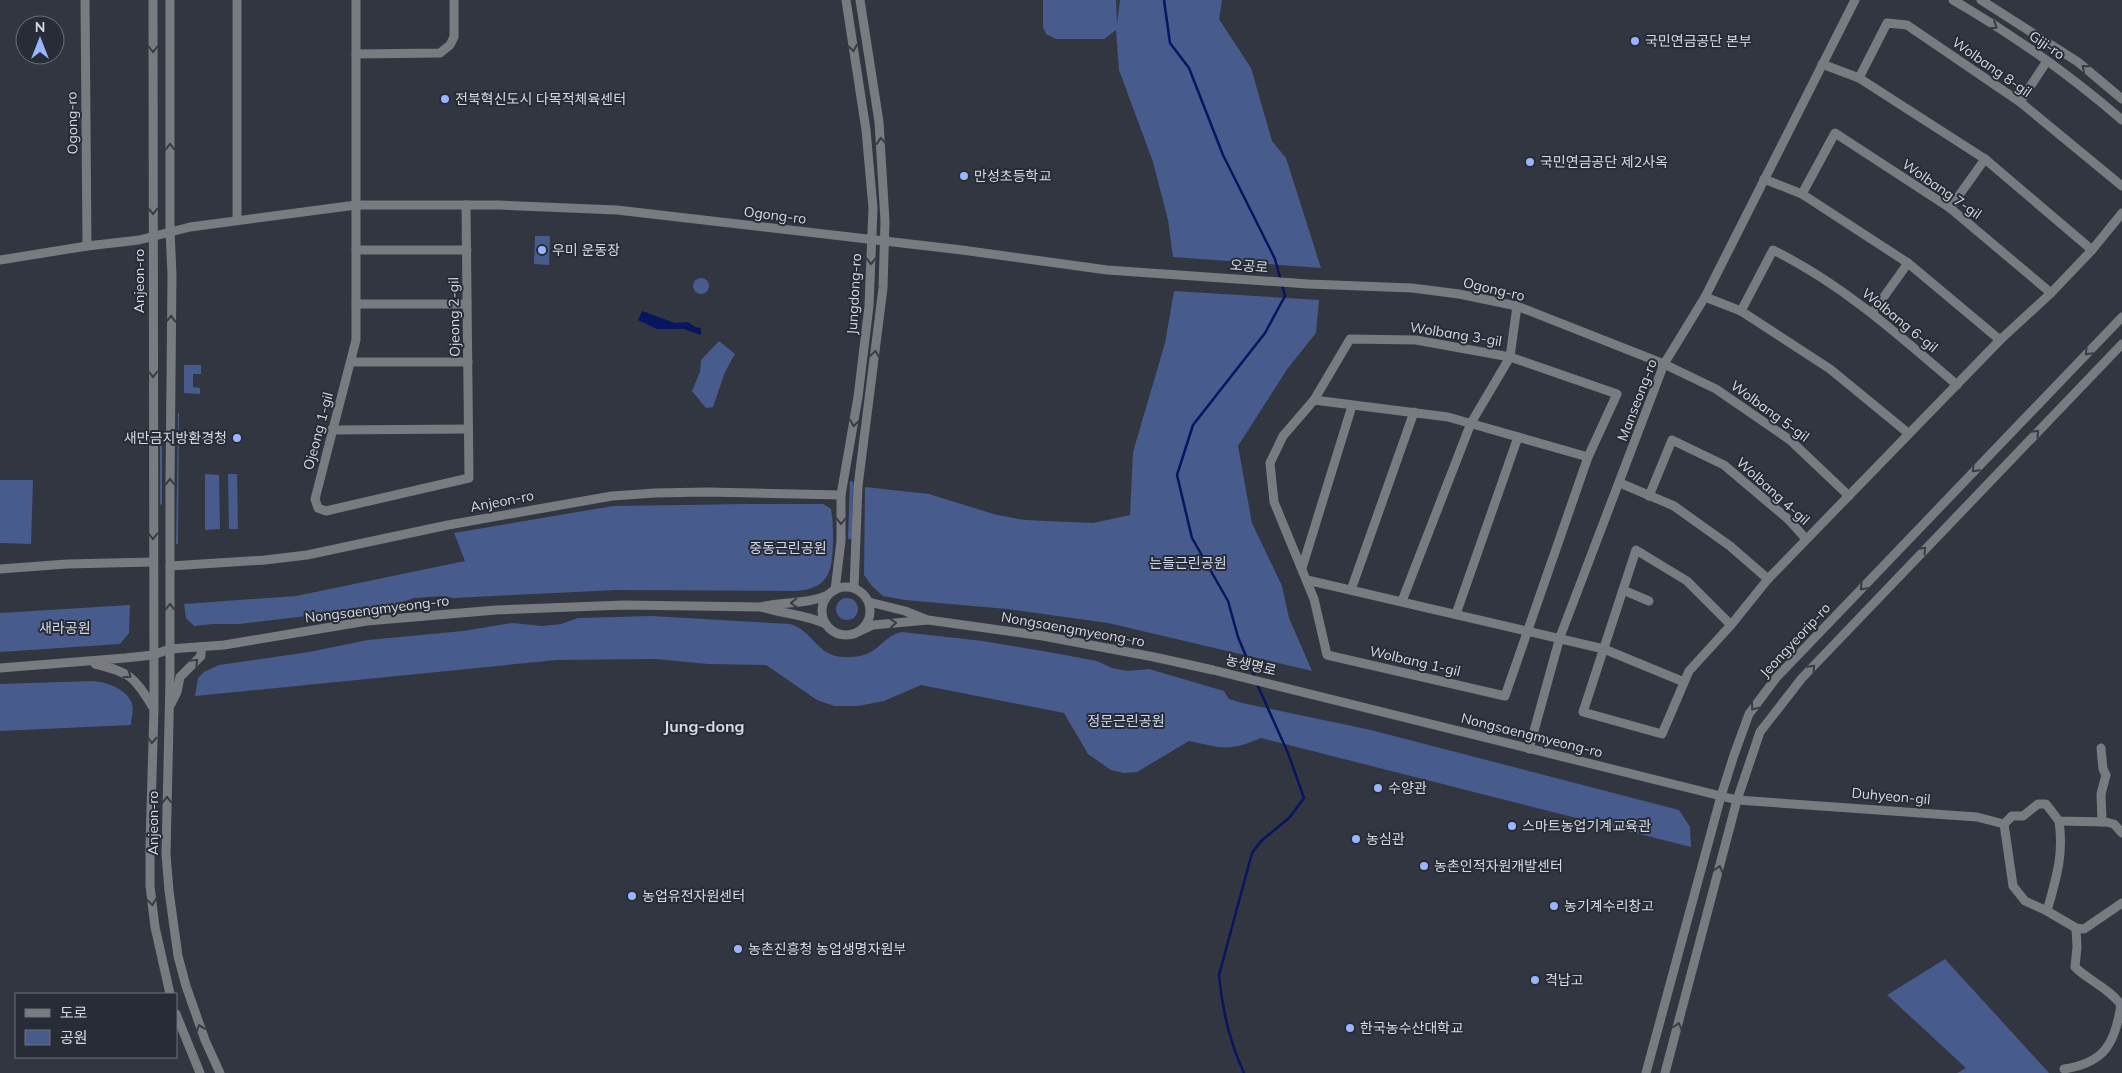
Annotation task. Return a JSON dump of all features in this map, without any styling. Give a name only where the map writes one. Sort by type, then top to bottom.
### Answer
[{"type":"street","name":"Ogong-ro","points":[[85,0],[87,246]]},
{"type":"street","name":"Anjeon-ro","points":[[153,0],[154,708],[150,794],[150,886],[155,927],[170,993]]},
{"type":"street","name":"Anjeon-ro","points":[[170,0],[170,230],[172,275],[170,706],[166,854],[173,925],[186,986],[205,1040],[220,1073]]},
{"type":"street","points":[[237,0],[237,220]]},
{"type":"street","points":[[356,0],[356,205]]},
{"type":"street","points":[[356,54],[440,52],[450,45],[454,38],[454,0]]},
{"type":"street","name":"Jungdong-ro","points":[[831,592],[841,541],[841,495],[864,361],[869,306],[873,195],[870,161],[846,0]]},
{"type":"street","name":"Jungdong-ro","points":[[854,588],[858,486],[877,339],[885,242],[885,190],[879,122],[860,0]]},
{"type":"street","name":"Manseong-ro","points":[[1529,749],[1560,638],[1664,364],[1705,297],[1855,0]]},
{"type":"street","name":"Giji-ro","points":[[1952,0],[2047,61],[2122,120]]},
{"type":"street","name":"Giji-ro","points":[[1981,0],[2078,62],[2122,99]]},
{"type":"street","name":"Wolbang 8-gil","points":[[1859,78],[1887,22],[1907,25],[2020,102],[2122,186]]},
{"type":"street","points":[[2020,102],[2047,61]]},
{"type":"street","points":[[1822,64],[1859,78],[1985,159],[2092,250]]},
{"type":"street","name":"Wolbang 7-gil","points":[[1802,194],[1835,134],[1950,208],[2051,293]]},
{"type":"street","points":[[1950,208],[1985,159]]},
{"type":"street","points":[[1764,179],[1802,194],[1908,263],[2000,340]]},
{"type":"street","name":"Ogong-ro","points":[[0,260],[139,240],[170,230],[356,205],[514,205],[617,210],[1107,270],[1188,275]]},
{"type":"street","name":"Ojeong 1-gil","points":[[356,205],[356,340],[331,430],[315,499],[318,508],[326,511],[469,478]]},
{"type":"street","name":"Ojeong 2-gil","points":[[466,205],[469,478]]},
{"type":"street","points":[[1806,540],[2000,340],[2051,293],[2092,250],[2122,213]]},
{"type":"street","points":[[356,250],[467,250]]},
{"type":"street","name":"Wolbang 6-gil","points":[[1742,311],[1773,250],[1790,258],[1873,312],[1956,385]]},
{"type":"street","points":[[1873,312],[1908,263]]},
{"type":"street","name":"오공로","points":[[1188,275],[1308,284]]},
{"type":"street","name":"Ogong-ro","points":[[1308,284],[1412,288],[1459,294],[1517,306],[1664,364]]},
{"type":"street","points":[[1705,297],[1742,311],[1830,369],[1908,434]]},
{"type":"street","points":[[356,304],[467,304]]},
{"type":"street","name":"Wolbang 3-gil","points":[[1402,601],[1471,423],[1510,357],[1517,306]]},
{"type":"street","name":"Jeongyeorip-ro","points":[[1646,1073],[1721,796],[1749,714],[1776,678],[2122,317]]},
{"type":"street","name":"Wolbang 3-gil","points":[[1270,463],[1283,436],[1314,400],[1350,339],[1416,340],[1510,357],[1617,394],[1588,457],[1560,540]]},
{"type":"street","points":[[1665,1073],[1738,800],[1760,732],[1802,678],[2122,344]]},
{"type":"street","points":[[351,362],[468,362]]},
{"type":"street","name":"Wolbang 5-gil","points":[[1664,364],[1716,389],[1790,440],[1849,496]]},
{"type":"street","points":[[1314,400],[1448,417],[1588,457]]},
{"type":"street","points":[[1302,568],[1352,406]]},
{"type":"street","points":[[1351,590],[1414,412]]},
{"type":"street","points":[[331,430],[468,429]]},
{"type":"street","points":[[1456,614],[1518,436]]},
{"type":"street","name":"Wolbang 4-gil","points":[[1604,649],[1583,712],[1662,734],[1689,671],[1731,625],[1768,579],[1806,540],[1789,520],[1724,465],[1672,440],[1649,496]]},
{"type":"street","name":"Wolbang 1-gil","points":[[1270,463],[1274,502],[1314,598],[1327,655],[1505,696],[1560,540]]},
{"type":"street","points":[[1620,483],[1674,506],[1730,546],[1768,579]]},
{"type":"street","name":"Anjeon-ro","points":[[170,566],[265,560],[307,555],[457,523],[612,496],[655,492],[841,495]]},
{"type":"street","points":[[1604,649],[1636,550],[1687,581],[1731,625]]},
{"type":"street","points":[[0,569],[67,564],[153,562]]},
{"type":"street","points":[[1307,580],[1604,649],[1684,682]]},
{"type":"street","points":[[760,607],[776,603],[805,602],[848,587],[854,588],[860,591],[869,602],[870,618],[860,631]]},
{"type":"street","points":[[1623,590],[1649,601]]},
{"type":"street","points":[[826,624],[822,616],[823,604],[831,592]]},
{"type":"street","points":[[869,602],[905,611],[928,620]]},
{"type":"street","name":"Nongsaengmyeong-ro","points":[[0,668],[153,655],[170,650],[201,647],[367,621],[496,610],[624,605],[760,607]]},
{"type":"street","points":[[760,607],[776,612],[793,613],[812,618],[826,624],[838,634],[845,635],[873,625],[928,620]]},
{"type":"street","name":"Nongsaengmyeong-ro","points":[[928,620],[1043,636],[1214,670]]},
{"type":"street","points":[[170,706],[177,692],[180,677],[201,656],[201,647]]},
{"type":"street","points":[[88,662],[122,670],[132,677],[143,690],[154,708]]},
{"type":"street","name":"농생명로","points":[[1214,670],[1282,687]]},
{"type":"street","name":"Nongsaengmyeong-ro","points":[[1282,687],[1738,800],[1776,803]]},
{"type":"street","points":[[2101,748],[2103,768],[2106,775],[2101,794],[2102,822]]},
{"type":"street","name":"Duhyeon-gil","points":[[1776,803],[1977,817],[2004,824]]},
{"type":"street","points":[[2047,911],[2057,876],[2062,842],[2059,822],[2046,804],[2038,804],[2023,816],[2012,816],[2004,824],[2013,886],[2025,901],[2076,928],[2084,929],[2122,903]]},
{"type":"street","points":[[2059,822],[2102,822],[2114,824],[2122,832]]},
{"type":"street","points":[[2064,1069],[2077,1067],[2094,1060],[2106,1051],[2118,1023],[2121,1005],[2114,995],[2084,976],[2074,967],[2076,928]]},
{"type":"street","points":[[178,1019],[200,1073]]},
{"type":"green space","points":[[1043,0],[1116,0],[1117,24],[1120,0],[1222,0],[1219,19],[1251,68],[1272,141],[1286,158],[1321,268],[1173,257],[1168,220],[1153,162],[1119,70],[1116,30],[1104,39],[1056,39],[1046,34],[1043,27]]},
{"type":"green space","name":"우미 운동장","points":[[535,236],[550,236],[549,265],[534,264]]},
{"type":"green space","points":[[701,278],[707,280],[709,286],[707,292],[701,294],[695,292],[693,286],[695,280]]},
{"type":"green space","name":"는들근린공원","points":[[1174,291],[1319,300],[1316,333],[1288,368],[1238,446],[1252,523],[1282,586],[1289,618],[1312,671],[1108,623],[1007,609],[905,600],[883,596],[872,586],[864,575],[865,487],[929,494],[997,515],[1025,520],[1093,523],[1130,515],[1133,452],[1165,343]]},
{"type":"green space","points":[[719,341],[735,354],[725,372],[713,407],[706,408],[692,391],[700,372],[701,360]]},
{"type":"green space","points":[[184,365],[201,365],[201,374],[193,374],[193,387],[200,388],[200,394],[184,393]]},
{"type":"green space","points":[[178,413],[178,544],[176,544]]},
{"type":"green space","points":[[162,435],[162,504],[160,505],[160,436]]},
{"type":"green space","points":[[205,474],[219,475],[220,529],[205,530]]},
{"type":"green space","points":[[228,474],[237,474],[238,529],[229,529]]},
{"type":"green space","points":[[0,480],[33,480],[31,544],[0,543]]},
{"type":"green space","points":[[850,481],[853,482],[852,539],[848,539]]},
{"type":"green space","name":"중동근린공원","points":[[823,504],[831,509],[833,521],[832,560],[823,581],[817,586],[797,591],[616,590],[453,598],[444,596],[414,598],[381,609],[348,611],[240,624],[194,626],[186,618],[184,604],[296,596],[465,561],[454,533],[613,506]]},
{"type":"green space","points":[[847,598],[855,601],[858,609],[855,617],[847,620],[839,617],[836,609],[839,601]]},
{"type":"green space","name":"새라공원","points":[[130,605],[129,633],[120,644],[0,652],[0,613]]},
{"type":"green space","name":"정문근린공원","points":[[652,616],[790,624],[802,630],[820,647],[834,656],[849,657],[869,653],[893,635],[902,632],[983,641],[1054,653],[1097,661],[1112,668],[1127,671],[1149,669],[1224,691],[1229,699],[1242,703],[1371,730],[1679,810],[1690,827],[1691,847],[1261,738],[1233,747],[1189,741],[1137,772],[1124,773],[1111,770],[1088,754],[1064,713],[921,685],[884,701],[858,706],[834,706],[817,700],[766,665],[708,664],[655,659],[557,660],[195,696],[198,678],[204,672],[219,665],[309,652],[368,640],[463,631],[512,623],[542,626],[561,624],[578,618]]},
{"type":"green space","points":[[95,681],[111,685],[126,694],[133,706],[131,725],[0,731],[0,684]]},
{"type":"green space","points":[[1945,959],[2049,1073],[1957,1073],[1966,1068],[1887,995]]},
{"type":"shaded area","points":[[642,311],[675,323],[688,322],[695,327],[701,328],[701,335],[684,329],[657,329],[638,320]]},
{"type":"waterway","points":[[1164,0],[1170,43],[1189,68],[1223,155],[1275,259],[1285,296],[1265,333],[1193,425],[1177,475],[1192,538],[1228,601],[1238,637],[1255,678]]},
{"type":"waterway","points":[[1244,1073],[1227,1025],[1219,975],[1252,853],[1261,841],[1289,818],[1304,798],[1288,753],[1257,684]]},
{"type":"place","name":"국민연금공단 본부","points":[[1635,41]]},
{"type":"place","name":"전북혁신도시 다목적체육센터","points":[[445,99]]},
{"type":"place","name":"국민연금공단 제2사옥","points":[[1530,162]]},
{"type":"place","name":"만성초등학교","points":[[964,176]]},
{"type":"place","name":"우미 운동장","points":[[542,250]]},
{"type":"place","name":"새만금지방환경청","points":[[237,438]]},
{"type":"place","name":"수양관","points":[[1378,788]]},
{"type":"place","name":"스마트농업기계교육관","points":[[1512,826]]},
{"type":"place","name":"농심관","points":[[1356,839]]},
{"type":"place","name":"농촌인적자원개발센터","points":[[1424,866]]},
{"type":"place","name":"농업유전자원센터","points":[[632,896]]},
{"type":"place","name":"농기계수리창고","points":[[1554,906]]},
{"type":"place","name":"농촌진흥청 농업생명자원부","points":[[738,949]]},
{"type":"place","name":"격납고","points":[[1535,980]]},
{"type":"place","name":"한국농수산대학교","points":[[1350,1028]]},
{"type":"district","name":"Jung-dong","points":[[704,726]]}]
